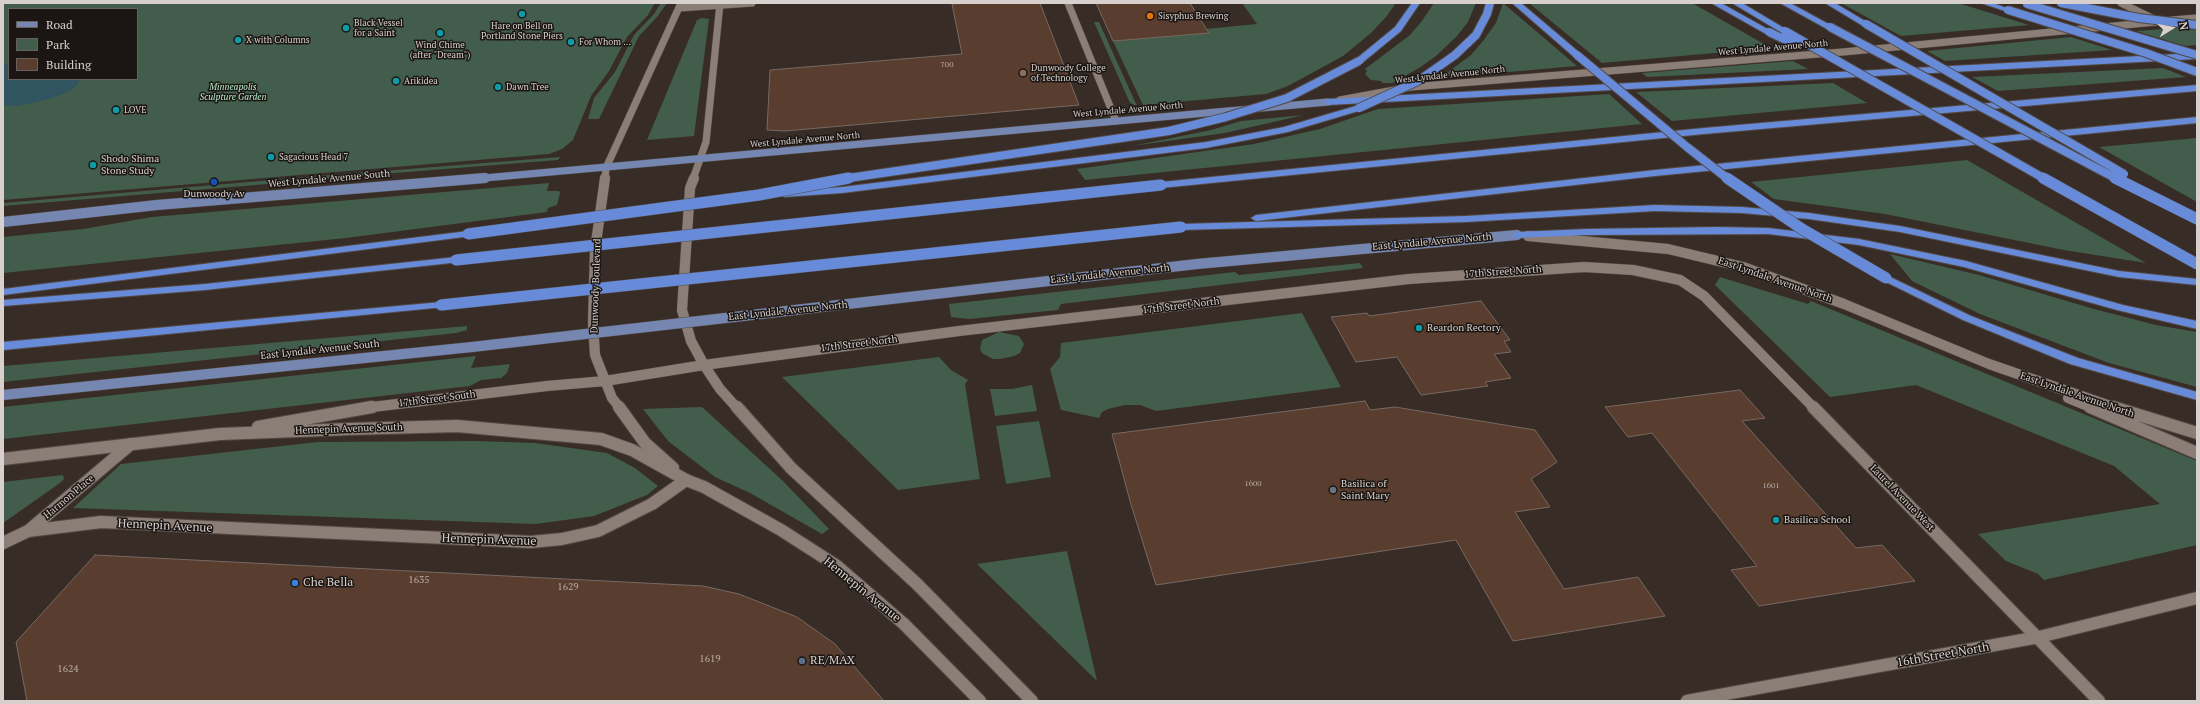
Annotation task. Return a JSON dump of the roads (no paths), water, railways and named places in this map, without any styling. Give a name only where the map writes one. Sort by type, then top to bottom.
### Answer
[{"type":"highway","points":[[3,292],[468,234],[759,195],[840,179],[1169,132],[1226,118],[1287,98],[1335,75],[1359,61],[1393,34],[1406,19],[1416,3]]},
{"type":"highway","points":[[759,195],[842,190],[1038,166],[1206,145],[1285,130],[1358,108],[1418,81],[1455,55],[1476,36],[1487,14],[1490,3]]},
{"type":"highway","points":[[1516,3],[1687,147],[1734,184],[1802,229],[1886,278],[1967,318],[2074,361],[2197,396]]},
{"type":"highway","points":[[1715,3],[1769,32],[1879,86]]},
{"type":"highway","points":[[1736,3],[1785,30],[1879,86],[2197,264]]},
{"type":"highway","points":[[1784,3],[2065,153],[2197,219]]},
{"type":"highway","points":[[1829,3],[2197,219]]},
{"type":"highway","points":[[1985,3],[2146,53],[2197,72]]},
{"type":"highway","points":[[2061,3],[2139,18],[2197,24]]},
{"type":"highway","points":[[2025,4],[2197,56]]},
{"type":"highway","points":[[1328,102],[2095,63],[2197,56]]},
{"type":"highway","points":[[3,303],[205,287],[1162,185],[1704,131],[2197,88]]},
{"type":"highway","points":[[3,346],[441,305],[1181,227],[1647,174],[2197,120]]},
{"type":"highway","points":[[1181,227],[1466,219],[1654,208],[1728,210],[1808,216],[1892,228],[2119,274],[2197,282]]},
{"type":"highway","points":[[1517,235],[1587,232],[1718,230],[1768,232],[1859,242],[1966,264],[2121,308],[2197,325]]},
{"type":"main road","points":[[680,6],[752,3]]},
{"type":"main road","points":[[1068,3],[1116,121]]},
{"type":"main road","points":[[2121,3],[2160,21]]},
{"type":"main road","points":[[719,4],[706,142],[698,160],[690,188],[682,310],[691,341],[704,365],[720,389],[791,468],[917,584],[1032,701]]},
{"type":"main road","name":"Dunwoody Boulevard","points":[[680,6],[606,168],[595,250],[593,323],[595,355],[612,398],[645,442],[686,480]]},
{"type":"main road","name":"West Lyndale Avenue North","points":[[657,163],[1328,102],[1411,88],[1835,52],[2197,18]]},
{"type":"main road","name":"West Lyndale Avenue South","points":[[3,222],[157,205],[657,163]]},
{"type":"main road","name":"East Lyndale Avenue North","points":[[640,328],[1197,264],[1392,245],[1517,235],[1633,244],[1707,257],[1786,282],[1989,364],[2132,414],[2197,433]]},
{"type":"main road","name":"17th Street North","points":[[655,373],[704,365],[1028,324],[1409,279],[1584,267],[1633,270],[1680,280],[1704,296]]},
{"type":"main road","name":"Laurel Avenue West","points":[[1704,296],[2039,637],[2099,701]]},
{"type":"main road","name":"East Lyndale Avenue South","points":[[3,395],[472,347],[640,328]]},
{"type":"main road","points":[[1989,364],[2197,453]]},
{"type":"main road","name":"17th Street South","points":[[220,434],[360,409],[547,386],[605,381],[655,373]]},
{"type":"main road","name":"Hennepin Avenue South","points":[[3,459],[220,434],[457,426],[601,439],[632,450],[686,480]]},
{"type":"main road","name":"Harmon Place","points":[[3,543],[28,531],[131,444]]},
{"type":"main road","name":"Hennepin Avenue","points":[[28,531],[101,522],[531,542],[562,539],[598,531],[652,504],[686,480],[704,488],[781,530],[837,566],[904,624],[980,701]]},
{"type":"main road","name":"16th Street North","points":[[1687,701],[2039,637],[2197,598]]},
{"type":"water","points":[[8,62],[8,80],[80,80],[77,85],[68,92],[49,99],[17,106],[3,105],[3,65]]},
{"type":"place","name":"Hare on Bell on Portland Stone Piers","points":[[522,14]]},
{"type":"place","name":"Sisyphus Brewing","points":[[1150,16]]},
{"type":"place","name":"Black Vessel for a Saint","points":[[346,28]]},
{"type":"place","name":"Wind Chime (after \"Dream\")","points":[[440,33]]},
{"type":"place","name":"X with Columns","points":[[238,40]]},
{"type":"place","name":"For Whom ...","points":[[571,42]]},
{"type":"place","name":"Dunwoody College of Technology","points":[[1023,73]]},
{"type":"place","name":"Arikidea","points":[[396,81]]},
{"type":"place","name":"Dawn Tree","points":[[498,87]]},
{"type":"place","name":"LOVE","points":[[116,110]]},
{"type":"place","name":"Sagacious Head 7","points":[[271,157]]},
{"type":"place","name":"Shodo Shima Stone Study","points":[[93,165]]},
{"type":"place","name":"Dunwoody Av","points":[[214,182]]},
{"type":"place","name":"Reardon Rectory","points":[[1419,328]]},
{"type":"place","name":"Basilica of Saint Mary","points":[[1333,490]]},
{"type":"place","name":"Basilica School","points":[[1776,520]]},
{"type":"place","name":"Che Bella","points":[[295,583]]},
{"type":"place","name":"RE/MAX","points":[[802,661]]},
{"type":"park label","name":"Minneapolis Sculpture Garden","points":[[233,92]]}]
